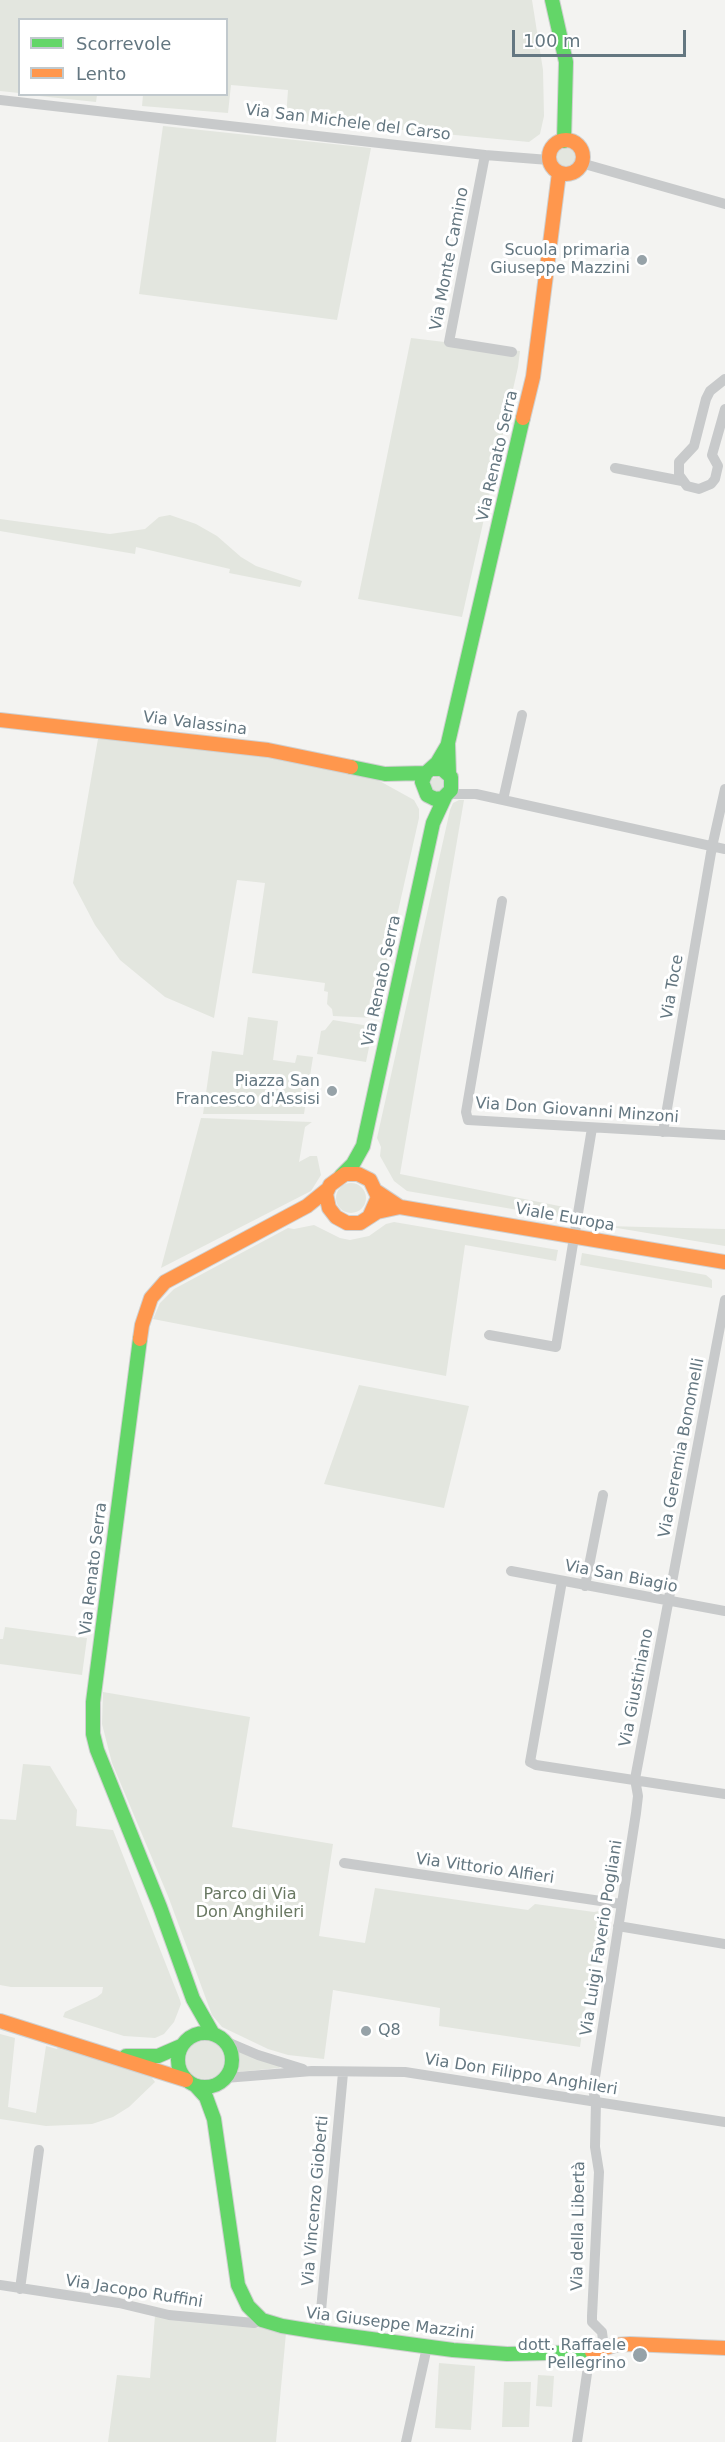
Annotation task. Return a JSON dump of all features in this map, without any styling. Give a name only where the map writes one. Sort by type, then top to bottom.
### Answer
[{"type":"street","points":[[552,0],[566,62],[564,141]]},
{"type":"street","name":"Via San Michele del Carso","points":[[0,100],[549,160]]},
{"type":"street","points":[[564,141],[575,143],[579,147],[582,158],[581,164],[573,172],[559,173],[549,160],[553,146],[564,141]]},
{"type":"street","name":"Via Monte Camino","points":[[486,154],[448,342],[512,352]]},
{"type":"street","points":[[581,164],[725,204]]},
{"type":"street","name":"Via Renato Serra","points":[[373,1185],[364,1166],[363,1146],[433,823],[449,786],[448,743],[533,377],[559,173]]},
{"type":"street","points":[[725,379],[710,391],[694,446],[679,462],[679,475],[687,486],[699,489],[706,487],[715,479],[718,466],[712,455],[725,409]]},
{"type":"street","points":[[615,468],[682,481]]},
{"type":"street","points":[[502,800],[522,715]]},
{"type":"street","name":"Via Valassina","points":[[0,720],[268,750],[385,774],[426,793]]},
{"type":"street","name":"Via Renato Serra","points":[[429,771],[448,743]]},
{"type":"street","points":[[442,769],[449,786],[435,799],[426,793],[422,782],[429,771],[442,769]]},
{"type":"street","name":"Via Valassina","points":[[385,774],[429,771]]},
{"type":"street","points":[[449,786],[502,800],[725,849]]},
{"type":"street","name":"Via Toce","points":[[663,1132],[712,847],[725,789]]},
{"type":"street","name":"Via Renato Serra","points":[[426,793],[433,823]]},
{"type":"street","name":"Via Don Giovanni Minzoni","points":[[502,901],[466,1117],[471,1121],[725,1135]]},
{"type":"street","points":[[489,1335],[556,1347],[592,1128]]},
{"type":"street","name":"Via Renato Serra","points":[[341,1176],[353,1164],[363,1146]]},
{"type":"street","points":[[296,1212],[320,1212],[354,1224],[370,1215],[377,1203],[373,1185],[358,1174],[341,1176],[328,1189],[327,1201],[336,1217]]},
{"type":"street","name":"Viale Europa","points":[[373,1185],[386,1199],[400,1207]]},
{"type":"street","name":"Via Renato Serra","points":[[219,2037],[193,1999],[160,1907],[97,1750],[93,1734],[93,1702],[108,1584],[142,1325],[151,1298],[165,1282],[176,1275],[296,1212],[317,1200],[328,1189]]},
{"type":"street","name":"Viale Europa","points":[[370,1215],[384,1209],[400,1207],[725,1262]]},
{"type":"street","name":"Via Geremia Bonomelli","points":[[668,1602],[725,1300]]},
{"type":"street","points":[[585,1586],[603,1496]]},
{"type":"street","name":"Via San Biagio","points":[[511,1571],[725,1611]]},
{"type":"street","points":[[562,1581],[529,1759],[531,1763],[725,1794]]},
{"type":"street","name":"Via Giustiniano","points":[[635,1779],[668,1602]]},
{"type":"street","name":"Via Luigi Faverio Pogliani","points":[[596,2101],[593,2090],[636,1813],[638,1796],[635,1779]]},
{"type":"street","name":"Via Vittorio Alfieri","points":[[344,1863],[621,1904]]},
{"type":"street","points":[[618,1926],[725,1944]]},
{"type":"street","name":"Via Renato Serra","points":[[184,2042],[194,2023],[193,1999]]},
{"type":"street","points":[[0,2020],[191,2083],[210,2086],[223,2080]]},
{"type":"street","points":[[105,2054],[147,2057],[168,2053],[184,2042],[204,2033],[219,2037],[232,2058],[231,2066],[215,2103],[214,2119]]},
{"type":"street","name":"Via Don Filippo Anghileri","points":[[219,2037],[258,2055],[312,2071]]},
{"type":"street","points":[[184,2042],[177,2059],[178,2067],[206,2097],[214,2119],[238,2285],[248,2306],[262,2320]]},
{"type":"street","name":"Via Don Filippo Anghileri","points":[[223,2080],[312,2071],[405,2072],[725,2122]]},
{"type":"street","name":"Via Vincenzo Gioberti","points":[[319,2332],[343,2073]]},
{"type":"street","name":"Via della Libertà","points":[[596,2101],[595,2147],[599,2172],[592,2322],[602,2332],[604,2348]]},
{"type":"street","points":[[20,2289],[39,2150]]},
{"type":"street","name":"Via Jacopo Ruffini","points":[[0,2285],[119,2303],[169,2315],[254,2323],[262,2320]]},
{"type":"street","name":"Via Giuseppe Mazzini","points":[[262,2320],[282,2326],[427,2347],[507,2354],[590,2353],[604,2348],[630,2344],[725,2348]]},
{"type":"street","points":[[406,2442],[427,2347]]},
{"type":"street","points":[[577,2442],[590,2353]]},
{"type":"green space","points":[[0,0],[532,0],[543,70],[544,116],[540,134],[529,142],[286,119],[288,90],[231,85],[228,113],[142,106],[143,96],[228,96],[228,18],[18,18],[18,93],[0,91]]},
{"type":"green space","points":[[39,96],[97,96],[96,102]]},
{"type":"green space","points":[[163,126],[371,148],[337,320],[139,294]]},
{"type":"green space","points":[[566,148],[573,151],[576,158],[573,165],[566,168],[559,165],[556,158],[559,151]]},
{"type":"green space","points":[[411,338],[520,351],[462,617],[358,599]]},
{"type":"green space","points":[[170,515],[196,524],[217,536],[241,557],[256,566],[302,581],[300,587],[229,573],[230,569],[136,547],[135,554],[0,531],[0,519],[110,534],[145,529],[159,517]]},
{"type":"green space","points":[[99,733],[255,752],[376,779],[414,800],[419,809],[419,818],[374,1018],[333,1016],[332,1009],[327,1004],[328,992],[324,991],[325,983],[252,973],[265,883],[237,880],[214,1018],[165,997],[120,960],[95,925],[73,883]]},
{"type":"green space","points":[[434,777],[440,777],[444,784],[440,791],[434,791],[430,787],[430,781]]},
{"type":"green space","points":[[464,800],[400,1174],[569,1208],[564,1216],[407,1191],[394,1181],[380,1156],[381,1147],[377,1138],[450,810],[453,803]]},
{"type":"green space","points":[[248,1017],[278,1021],[273,1060],[295,1063],[297,1055],[313,1057],[304,1114],[203,1114],[212,1051],[243,1055]]},
{"type":"green space","points":[[333,1020],[373,1028],[366,1062],[317,1054],[321,1031],[325,1030]]},
{"type":"green space","points":[[201,1118],[312,1122],[305,1127],[299,1162],[310,1156],[317,1156],[321,1175],[311,1191],[161,1268]]},
{"type":"green space","points":[[351,1183],[362,1187],[366,1198],[362,1209],[351,1213],[340,1209],[336,1198],[340,1187]]},
{"type":"green space","points":[[394,1222],[558,1250],[556,1261],[465,1245],[446,1376],[153,1319],[160,1303],[174,1289],[288,1228],[314,1225],[340,1238],[350,1240],[369,1236],[386,1224]]},
{"type":"green space","points":[[605,1226],[725,1229],[725,1246]]},
{"type":"green space","points":[[582,1253],[706,1275],[712,1280],[712,1288],[580,1265]]},
{"type":"green space","points":[[359,1385],[469,1406],[444,1508],[324,1484]]},
{"type":"green space","points":[[5,1627],[87,1638],[82,1675],[0,1664],[0,1639],[3,1639]]},
{"type":"green space","name":"Parco di Via Don Anghileri","points":[[103,1692],[250,1717],[232,1827],[333,1844],[319,1936],[365,1943],[375,1888],[528,1910],[535,1904],[594,1912],[605,1910],[612,1914],[607,1950],[592,1961],[580,2047],[439,2026],[440,2008],[333,1990],[324,2059],[288,2055],[268,2049],[222,2027],[212,2015],[168,1896],[112,1763],[102,1724]]},
{"type":"green space","points":[[23,1764],[50,1766],[77,1810],[76,1826],[113,1830],[181,2004],[174,2022],[164,2034],[155,2038],[124,2036],[63,2017],[65,2012],[97,1997],[102,1993],[103,1987],[0,1985],[0,1819],[16,1820]]},
{"type":"green space","points":[[0,2034],[15,2038],[8,2107],[36,2113],[46,2046],[57,2049],[59,2045],[150,2075],[155,2082],[129,2107],[113,2117],[92,2124],[46,2126],[0,2119]]},
{"type":"green space","points":[[205,2041],[219,2046],[224,2060],[219,2074],[205,2079],[191,2074],[186,2060],[191,2046]]},
{"type":"green space","points":[[235,2050],[279,2066],[280,2068],[237,2072]]},
{"type":"green space","points":[[155,2316],[256,2327],[286,2333],[276,2442],[108,2442],[117,2375],[150,2378]]},
{"type":"green space","points":[[439,2363],[475,2366],[471,2430],[435,2428]]},
{"type":"green space","points":[[538,2375],[554,2376],[552,2407],[536,2406]]},
{"type":"green space","points":[[504,2382],[531,2382],[529,2427],[502,2427]]},
{"type":"traffic: fast","points":[[552,0],[566,62],[564,141]]},
{"type":"traffic: fast","points":[[449,774],[448,743],[523,418]]},
{"type":"traffic: fast","points":[[432,769],[442,769],[451,777],[451,790],[443,798],[435,799],[427,795],[422,782],[426,773],[437,763],[447,746]]},
{"type":"traffic: fast","points":[[351,767],[385,774],[426,773]]},
{"type":"traffic: fast","points":[[341,1176],[353,1164],[363,1146],[433,823],[445,797]]},
{"type":"traffic: fast","points":[[140,1339],[93,1702],[93,1734],[97,1750],[160,1907],[193,1999],[213,2034]]},
{"type":"traffic: fast","points":[[200,2033],[210,2033],[220,2037],[228,2045],[232,2060],[228,2075],[220,2083],[210,2087],[200,2087],[190,2083],[182,2075],[178,2065],[178,2055],[182,2045],[190,2037],[200,2033]]},
{"type":"traffic: fast","points":[[126,2056],[158,2056],[181,2046]]},
{"type":"traffic: fast","points":[[196,2086],[206,2097],[214,2119],[238,2285],[248,2306],[262,2320],[319,2332],[453,2350],[507,2354],[592,2352]]},
{"type":"traffic: slow","points":[[566,140],[578,145],[583,157],[578,169],[566,174],[554,169],[549,157],[554,145],[566,140]]},
{"type":"traffic: slow","points":[[523,418],[533,377],[559,173]]},
{"type":"traffic: slow","points":[[0,720],[268,750],[351,767]]},
{"type":"traffic: slow","points":[[370,1215],[378,1197],[370,1180],[358,1174],[345,1174],[330,1185],[326,1194],[329,1208],[336,1217],[347,1223],[360,1223],[377,1212],[400,1207]]},
{"type":"traffic: slow","points":[[140,1339],[151,1298],[165,1282],[307,1206],[328,1189]]},
{"type":"traffic: slow","points":[[376,1191],[400,1207],[725,1262]]},
{"type":"traffic: slow","points":[[0,2021],[186,2080]]},
{"type":"traffic: slow","points":[[592,2352],[615,2345],[630,2344],[725,2348]]},
{"type":"place","name":"Scuola primaria Giuseppe Mazzini","points":[[642,260]]},
{"type":"place","name":"Piazza San Francesco d'Assisi","points":[[332,1091]]},
{"type":"place","name":"Q8","points":[[366,2031]]},
{"type":"place","name":"dott. Raffaele Pellegrino","points":[[640,2355]]}]
